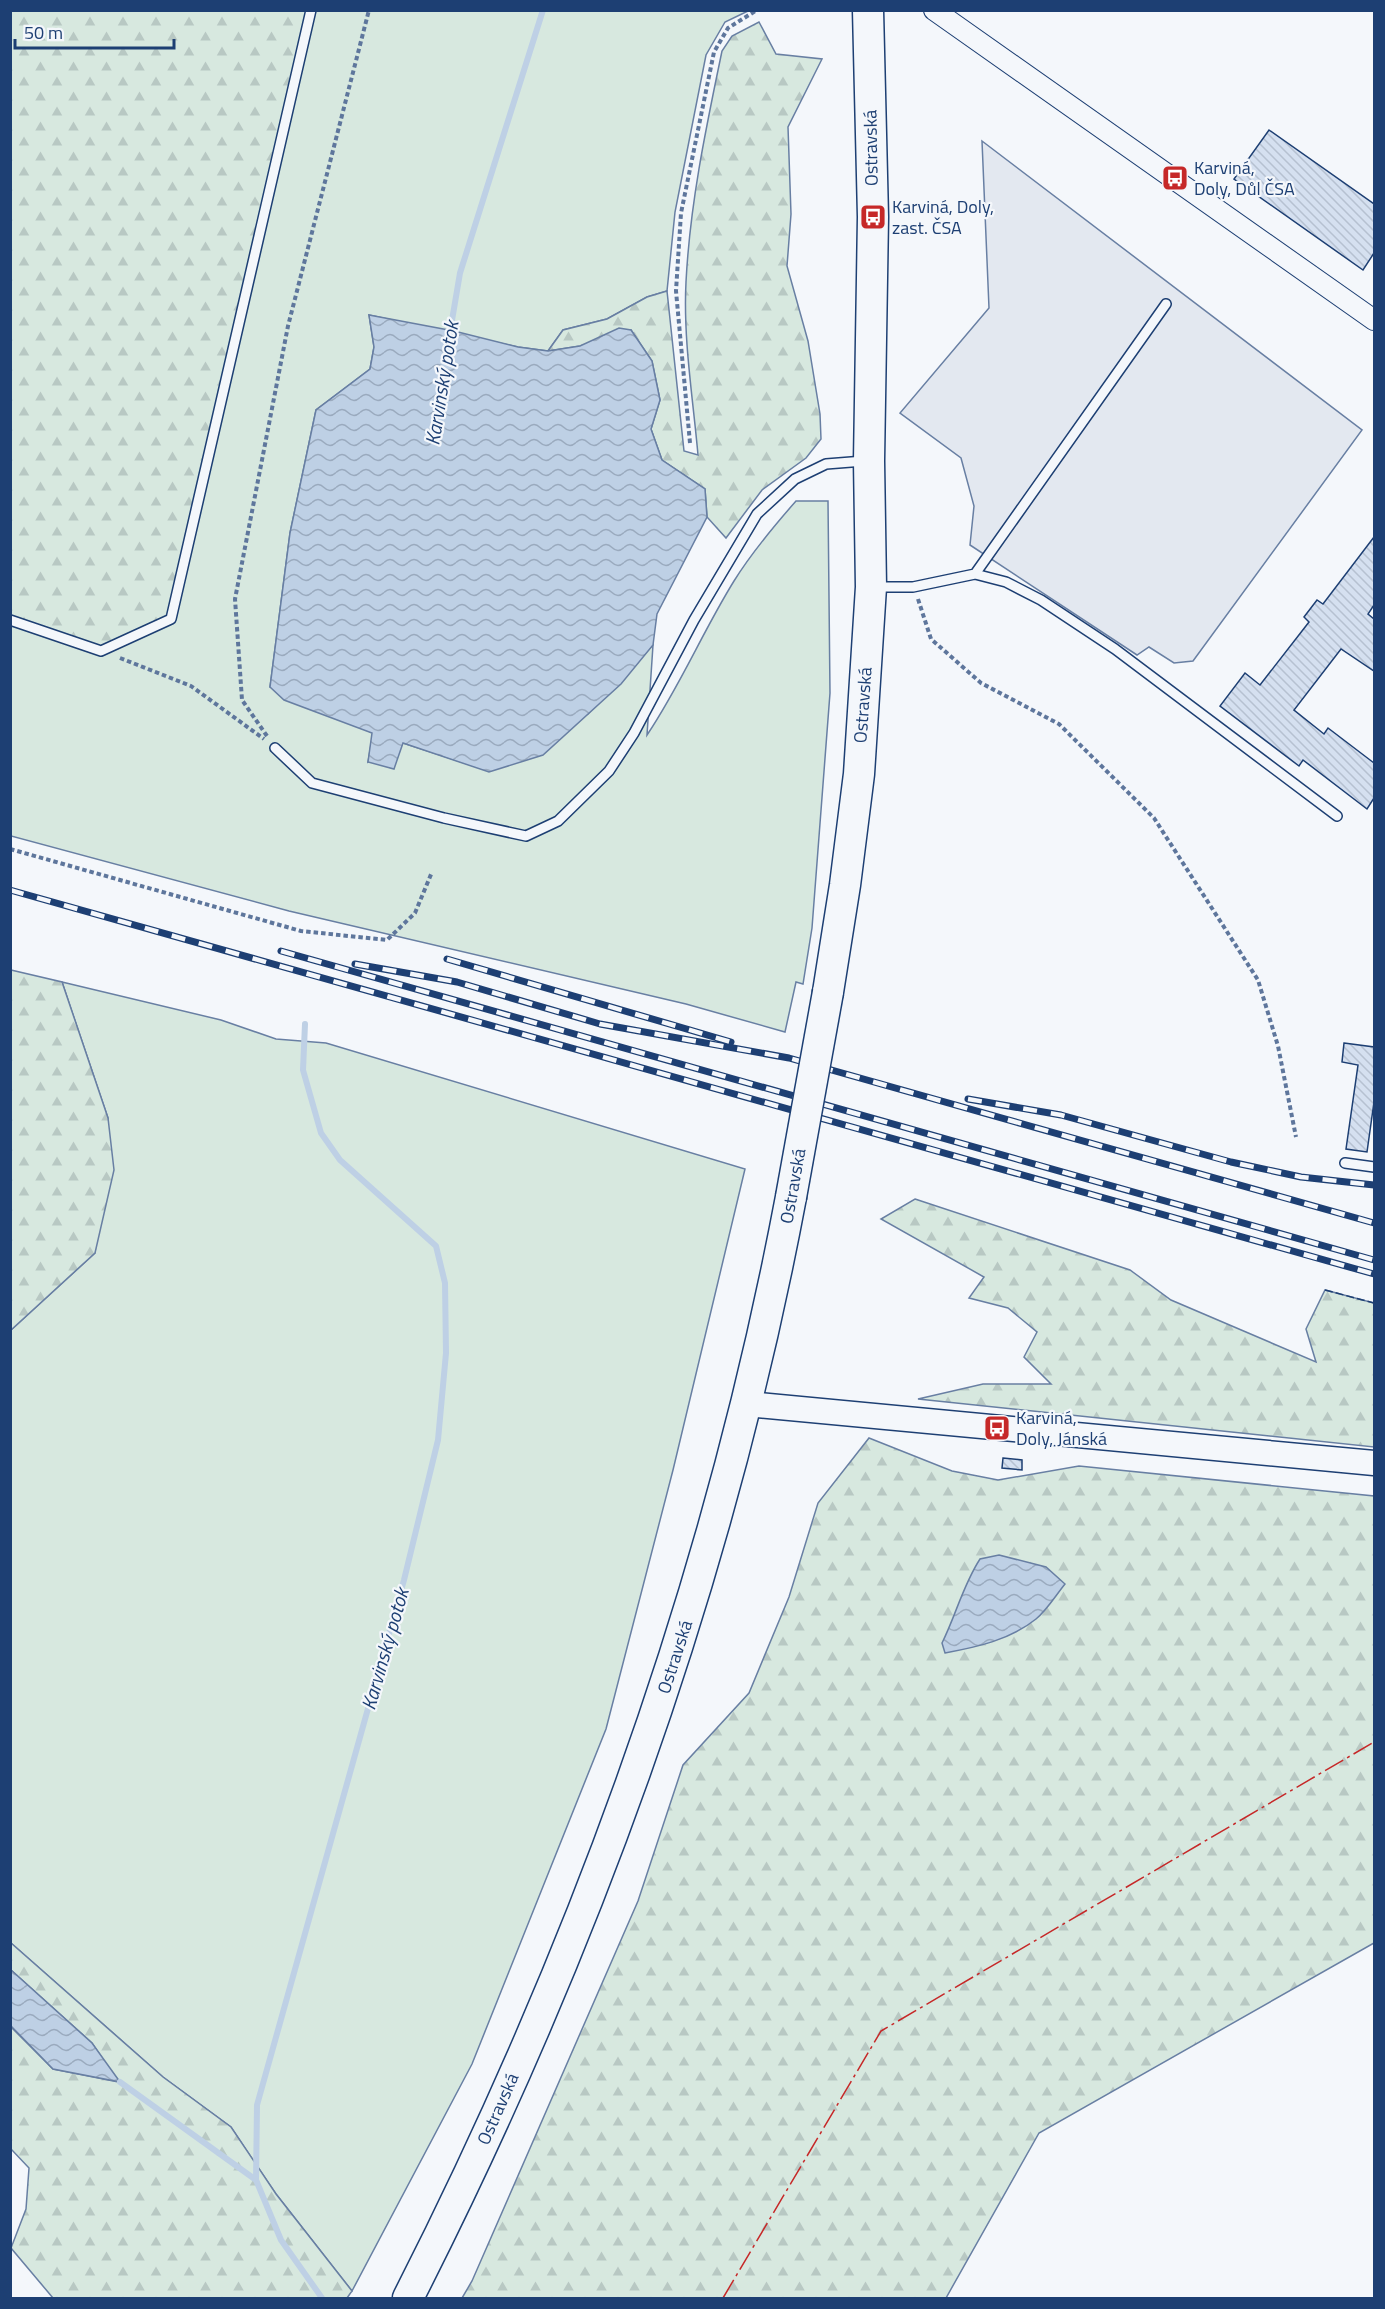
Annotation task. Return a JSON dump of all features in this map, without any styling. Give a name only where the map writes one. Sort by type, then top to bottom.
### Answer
[{"type":"main road","name":"Ostravská","points":[[408,2298],[452,2212],[619,1820],[682,1635],[747,1404],[770,1306],[828,992],[856,797],[871,587],[869,461],[873,216],[868,10]]},
{"type":"street","points":[[934,10],[1374,320]]},
{"type":"street","points":[[747,1404],[1374,1463]]},
{"type":"lane","points":[[10,620],[101,651],[171,619],[311,10]]},
{"type":"lane","points":[[975,574],[1166,304]]},
{"type":"lane","points":[[275,748],[312,783],[444,818],[526,836],[558,821],[609,771],[628,743],[694,620],[758,514],[795,479],[826,464],[869,461]]},
{"type":"lane","points":[[871,587],[913,587],[975,574],[1006,582],[1041,600],[1114,649],[1336,816]]},
{"type":"lane","points":[[1345,1163],[1374,1167]]},
{"type":"path","points":[[275,748],[242,700],[235,599],[288,326],[369,10]]},
{"type":"path","points":[[690,443],[676,291],[681,213],[714,52],[728,28],[757,10]]},
{"type":"path","points":[[913,587],[932,639],[981,683],[1059,724],[1154,818],[1258,981],[1278,1046],[1296,1137]]},
{"type":"path","points":[[101,651],[191,686],[275,748]]},
{"type":"path","points":[[10,849],[302,931],[387,940],[415,913],[432,872]]},
{"type":"green space","points":[[11,11],[311,11],[171,619],[101,651],[11,619]]},
{"type":"green space","points":[[311,11],[748,11],[725,22],[706,55],[675,212],[667,291],[647,297],[607,319],[563,330],[548,351],[518,347],[369,315],[374,347],[370,369],[316,410],[290,533],[270,687],[373,733],[368,762],[403,743],[489,771],[588,714],[653,645],[647,735],[741,570],[771,530],[796,501],[828,501],[830,693],[812,928],[803,984],[796,982],[785,1032],[686,1004],[289,911],[11,836],[10,619]]},
{"type":"green space","points":[[759,22],[776,54],[822,59],[788,127],[791,214],[787,266],[808,341],[820,414],[821,439],[806,458],[762,490],[726,538],[707,517],[705,489],[662,460],[651,429],[660,400],[652,361],[631,330],[580,346],[548,351],[563,330],[607,319],[647,297],[667,291],[684,451],[698,455],[685,303],[695,194],[722,51],[732,36]]},
{"type":"green space","points":[[11,970],[62,982],[108,1118],[114,1170],[95,1253],[11,1330]]},
{"type":"green space","points":[[62,982],[221,1020],[276,1039],[326,1043],[745,1169],[673,1470],[606,1729],[472,2064],[352,2291],[276,2194],[231,2127],[163,2077],[11,1943],[11,1330],[95,1253],[108,1118]]},
{"type":"green space","points":[[915,1199],[1130,1270],[1171,1300],[1316,1362],[1306,1329],[1325,1290],[1374,1303],[1374,1447],[918,1399],[983,1384],[1051,1384],[1024,1357],[1037,1332],[1008,1308],[969,1298],[984,1277],[881,1219]]},
{"type":"green space","points":[[869,1438],[952,1471],[998,1480],[1079,1466],[1374,1496],[1374,1943],[1039,2133],[946,2298],[462,2298],[472,2281],[638,1901],[683,1765],[749,1693],[789,1597],[818,1503]]},
{"type":"green space","points":[[11,1943],[163,2077],[231,2127],[276,2194],[352,2291],[347,2298],[53,2298],[11,2248],[26,2209],[29,2168],[11,2149],[10,2026],[53,2069],[118,2082],[92,2043],[11,1970]]},
{"type":"shaded area","points":[[982,141],[1362,430],[1193,661],[1174,663],[1149,647],[1137,655],[970,545],[974,506],[961,458],[900,413],[989,308]]},
{"type":"water","points":[[369,315],[454,331],[518,347],[548,351],[580,346],[619,328],[631,330],[652,361],[660,400],[651,429],[662,460],[705,489],[707,517],[657,614],[653,645],[621,684],[543,755],[489,772],[403,743],[394,769],[368,762],[372,733],[284,700],[270,687],[290,533],[316,410],[370,369],[374,347]]},
{"type":"water","points":[[999,1555],[1046,1567],[1065,1584],[1044,1611],[1026,1626],[993,1642],[945,1653],[942,1643],[974,1569],[980,1559]]},
{"type":"water","points":[[11,1970],[92,2043],[120,2082],[53,2069],[11,2026]]},
{"type":"building","points":[[1269,130],[1374,204],[1374,253],[1363,270],[1234,179]]},
{"type":"building","points":[[1374,537],[1374,605],[1368,614],[1374,619],[1374,671],[1341,649],[1294,710],[1324,734],[1328,728],[1374,763],[1374,798],[1367,809],[1303,760],[1299,766],[1220,706],[1245,673],[1260,685],[1309,622],[1304,617],[1317,600],[1323,604]]},
{"type":"building","points":[[1344,1043],[1374,1047],[1374,1102],[1367,1152],[1346,1149],[1358,1065],[1342,1062]]},
{"type":"building","points":[[1003,1458],[1022,1460],[1022,1470],[1002,1468]]},
{"type":"waterway","name":"Karvinský potok","points":[[449,338],[460,273],[543,10]]},
{"type":"waterway","name":"Karvinský potok","points":[[305,1024],[303,1070],[321,1133],[340,1160],[436,1246],[445,1283],[446,1353],[438,1440],[404,1580],[257,2105],[256,2180],[281,2240],[322,2298]]},
{"type":"waterway","points":[[120,2082],[256,2180]]},
{"type":"railway","points":[[10,890],[1374,1274]]},
{"type":"railway","points":[[281,951],[1374,1260]]},
{"type":"railway","points":[[447,959],[731,1042]]},
{"type":"railway","points":[[355,964],[457,982],[600,1024],[789,1058],[1374,1223]]},
{"type":"railway","points":[[968,1099],[1061,1115],[1231,1162],[1301,1177],[1374,1185]]},
{"type":"fence","points":[[1325,1290],[1374,1303]]},
{"type":"power","points":[[723,2298],[881,2031],[1374,1742]]},
{"type":"place","name":"Karviná, Doly, Důl ČSA","points":[[1175,178]]},
{"type":"place","name":"Karviná, Doly, zast. ČSA","points":[[873,217]]},
{"type":"place","name":"Karviná, Doly, Jánská","points":[[997,1428]]}]
